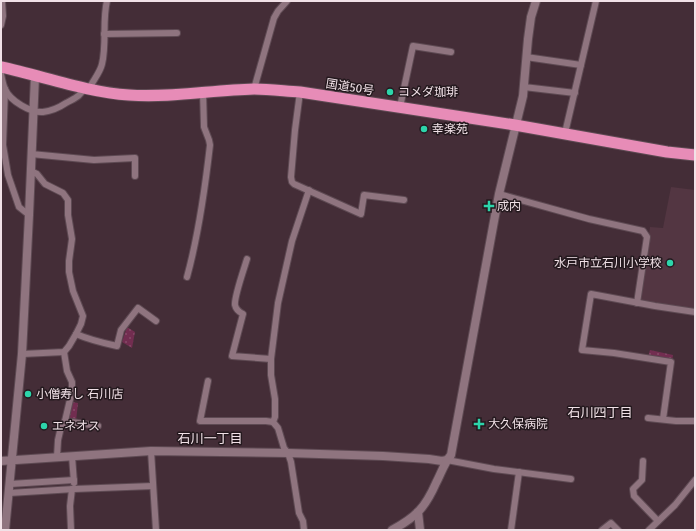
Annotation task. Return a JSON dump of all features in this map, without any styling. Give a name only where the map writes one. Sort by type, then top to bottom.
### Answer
[{"type":"highway","name":"国道50号","points":[[1,67],[117,94],[148,96],[254,89],[300,92],[565,133],[667,152],[695,155]]},
{"type":"street","points":[[1,25],[3,16],[2,1]]},
{"type":"street","points":[[5,90],[16,101],[28,109],[43,112],[59,107],[81,95],[99,72],[102,62],[104,22],[107,1]]},
{"type":"street","points":[[254,89],[274,18],[287,1]]},
{"type":"street","points":[[392,530],[411,518],[426,504],[447,460],[451,455],[499,194],[524,87],[529,32],[536,1]]},
{"type":"street","points":[[565,133],[596,1]]},
{"type":"street","points":[[104,34],[177,33]]},
{"type":"street","points":[[400,107],[413,46],[451,52]]},
{"type":"street","points":[[526,57],[581,65]]},
{"type":"street","points":[[1,74],[5,90],[2,145],[8,176],[19,207],[29,215]]},
{"type":"street","points":[[5,530],[22,354],[35,76]]},
{"type":"street","points":[[524,87],[575,93]]},
{"type":"street","points":[[187,277],[200,223],[210,145],[204,127],[203,92]]},
{"type":"street","points":[[300,92],[295,130],[291,177],[292,182],[360,214],[364,196],[404,200]]},
{"type":"street","points":[[31,154],[94,160],[135,158],[135,176]]},
{"type":"street","points":[[22,354],[64,352],[76,334],[83,316],[69,272],[72,239],[68,215],[68,200],[63,193],[45,184],[37,174],[31,171]]},
{"type":"street","points":[[273,422],[275,417],[275,399],[270,359],[278,303],[290,249],[309,190]]},
{"type":"street","points":[[499,194],[589,219],[643,231],[647,237],[637,302]]},
{"type":"street","points":[[247,259],[235,299],[235,306],[238,311],[243,314],[232,356],[270,359]]},
{"type":"street","points":[[663,419],[671,362],[582,350],[591,294],[695,312]]},
{"type":"street","points":[[76,334],[87,339],[117,346],[121,330],[138,308],[156,321]]},
{"type":"street","points":[[57,457],[58,440],[61,427],[65,421],[72,391],[72,382],[67,371],[64,352]]},
{"type":"street","points":[[208,381],[200,421],[266,420],[273,422],[278,428],[284,448],[288,452],[291,462],[299,513],[303,521],[304,530]]},
{"type":"street","points":[[648,418],[676,421],[695,421]]},
{"type":"street","points":[[65,421],[98,426]]},
{"type":"street","points":[[1,461],[151,451],[288,452],[384,456],[442,461],[447,460],[572,479]]},
{"type":"street","points":[[151,451],[156,530]]},
{"type":"street","points":[[71,530],[70,506],[74,480],[72,456]]},
{"type":"street","points":[[643,460],[642,480],[633,489],[634,496],[658,521]]},
{"type":"street","points":[[511,530],[519,472]]},
{"type":"street","points":[[10,484],[74,480]]},
{"type":"street","points":[[649,530],[675,505],[695,480]]},
{"type":"street","points":[[9,493],[153,486]]},
{"type":"street","points":[[418,512],[420,530]]},
{"type":"street","points":[[602,530],[611,523],[618,530]]},
{"type":"shaded area","name":"水戸市立石川小学校","points":[[671,187],[695,190],[695,310],[642,301],[641,298],[650,227],[663,228]]},
{"type":"shaded area","points":[[127,327],[135,332],[132,348],[122,342]]},
{"type":"shaded area","points":[[650,350],[673,355],[672,361],[648,357]]},
{"type":"shaded area","points":[[72,402],[78,403],[76,421],[69,420]]},
{"type":"place","name":"コメダ珈琲","points":[[390,92]]},
{"type":"place","name":"幸楽苑","points":[[424,129]]},
{"type":"place","name":"成内","points":[[489,206]]},
{"type":"place","name":"水戸市立石川小学校","points":[[670,263]]},
{"type":"place","name":"小僧寿し 石川店","points":[[28,394]]},
{"type":"place","name":"大久保病院","points":[[479,424]]},
{"type":"place","name":"エネオス","points":[[44,426]]},
{"type":"district","name":"石川四丁目","points":[[600,412]]},
{"type":"district","name":"石川一丁目","points":[[210,438]]}]
